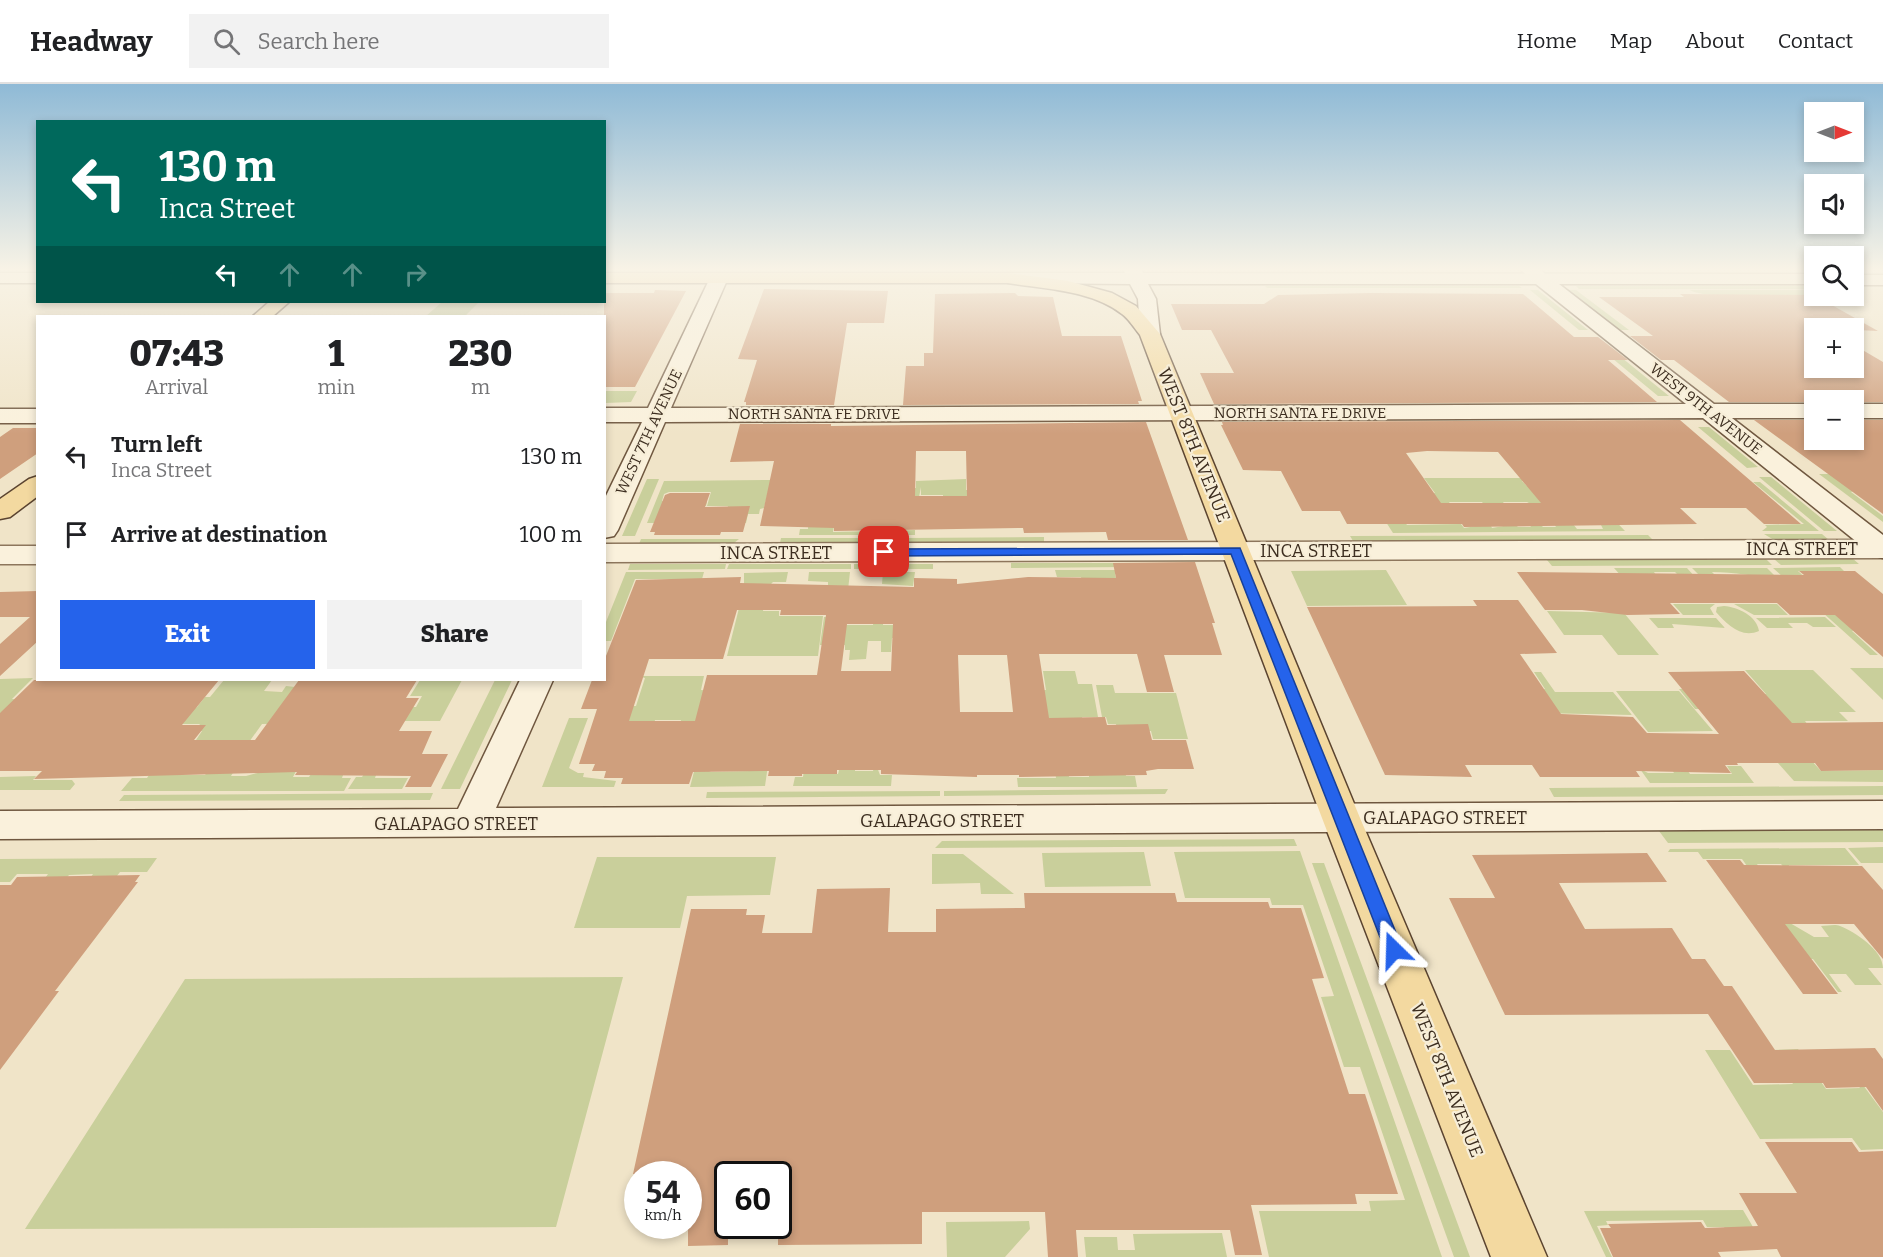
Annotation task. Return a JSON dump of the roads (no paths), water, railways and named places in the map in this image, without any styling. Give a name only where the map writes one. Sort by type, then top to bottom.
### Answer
[{"type":"main road","name":"WEST 8TH AVENUE","points":[[1141,324],[1150,334],[1341,818],[1519,1257]]},
{"type":"main road","points":[[0,511],[36,485]]},
{"type":"street","name":"WEST 7TH AVENUE","points":[[606,526],[699,324]]},
{"type":"street","name":"WEST 8TH AVENUE","points":[[1149,324],[1150,334]]},
{"type":"street","name":"WEST 9TH AVENUE","points":[[1597,324],[1883,549]]},
{"type":"street","name":"NORTH SANTA FE DRIVE","points":[[606,415],[1804,411]]},
{"type":"street","points":[[1864,411],[1883,411]]},
{"type":"street","points":[[0,416],[36,416]]},
{"type":"street","name":"INCA STREET","points":[[606,553],[1883,549]]},
{"type":"street","points":[[0,555],[36,555]]},
{"type":"street","points":[[470,824],[536,681]]},
{"type":"street","name":"GALAPAGO STREET","points":[[0,825],[1883,815]]}]
